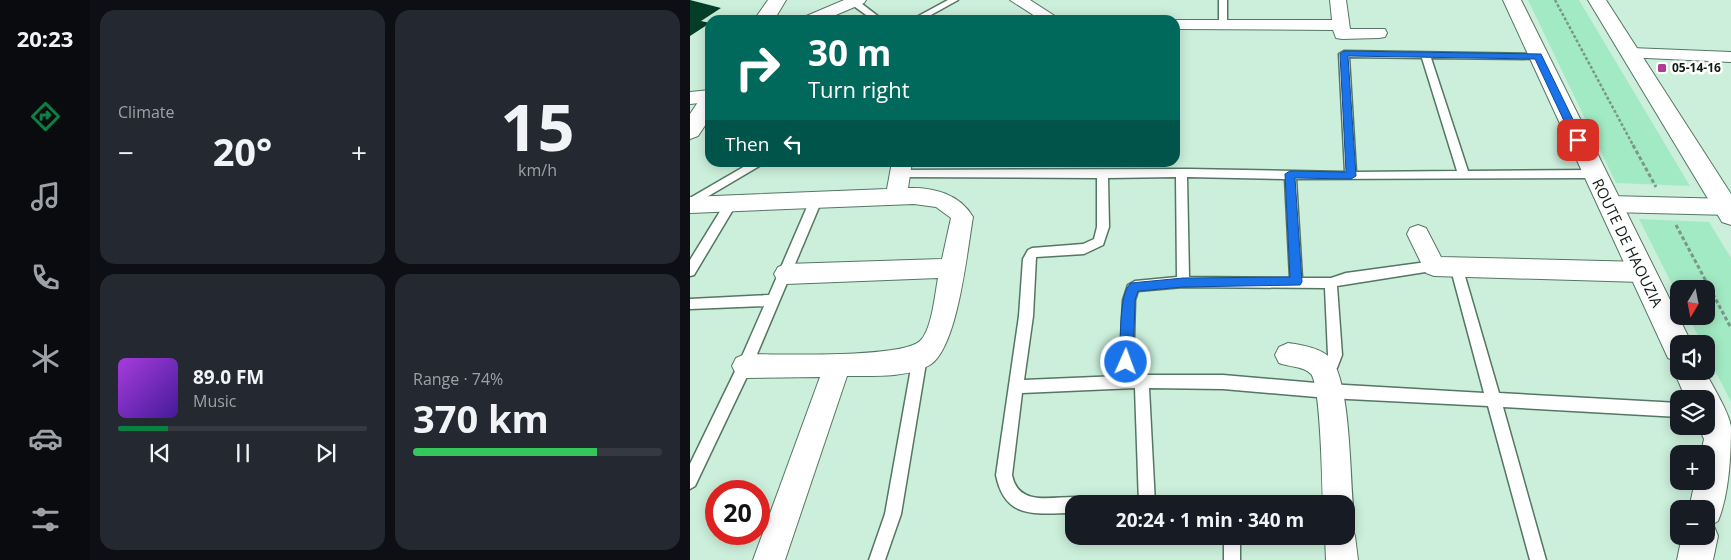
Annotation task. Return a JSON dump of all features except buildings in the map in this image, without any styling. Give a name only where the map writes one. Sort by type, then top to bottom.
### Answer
[{"type":"street","points":[[767,15],[777,0]]},
{"type":"street","points":[[1018,0],[1044,15]]},
{"type":"street","points":[[1338,0],[1344,54]]},
{"type":"street","name":"ROUTE DE HAOUZIA","points":[[1512,0],[1672,335]]},
{"type":"street","points":[[1597,0],[1729,210]]},
{"type":"street","points":[[822,15],[856,1]]},
{"type":"street","points":[[1180,24],[1223,24],[1379,33]]},
{"type":"street","points":[[1631,53],[1731,57]]},
{"type":"street","points":[[690,98],[705,96]]},
{"type":"street","points":[[690,131],[705,108]]},
{"type":"street","points":[[896,196],[901,168]]},
{"type":"street","points":[[690,204],[896,196],[932,198],[954,206],[962,217],[942,320],[932,347],[920,357],[889,364],[745,366]]},
{"type":"street","points":[[1609,204],[1666,205],[1729,210]]},
{"type":"street","points":[[1418,234],[1445,266],[1642,272]]},
{"type":"street","points":[[786,274],[952,268]]},
{"type":"street","points":[[1288,355],[1307,358],[1318,363],[1326,381],[1337,495]]},
{"type":"street","points":[[769,560],[838,364]]},
{"type":"street","points":[[1706,500],[1708,435]]},
{"type":"street","points":[[1341,545],[1342,560]]},
{"type":"street","points":[[1695,560],[1698,545]]},
{"type":"lane","points":[[925,15],[954,0]]},
{"type":"lane","points":[[1223,0],[1223,24]]},
{"type":"lane","points":[[856,1],[872,15]]},
{"type":"lane","points":[[1351,176],[1344,54],[1538,56]]},
{"type":"lane","points":[[1426,56],[1463,174]]},
{"type":"lane","points":[[690,204],[753,167]]},
{"type":"lane","points":[[901,168],[1102,174],[1181,173],[1351,176],[1594,174]]},
{"type":"lane","points":[[1181,173],[1183,282]]},
{"type":"lane","points":[[1065,505],[1019,502],[1009,497],[1004,486],[1004,476],[1017,386],[1030,255],[1036,252],[1084,249],[1099,242],[1102,228],[1102,174]]},
{"type":"lane","points":[[1290,174],[1296,282]]},
{"type":"lane","points":[[690,481],[745,366],[786,274],[816,200]]},
{"type":"lane","points":[[690,271],[731,203]]},
{"type":"lane","points":[[1126,381],[1129,300],[1132,289],[1139,285],[1183,282],[1331,283],[1346,278],[1445,266],[1494,401],[1538,560]]},
{"type":"lane","points":[[1326,381],[1335,355],[1331,283]]},
{"type":"lane","points":[[690,304],[773,300]]},
{"type":"lane","points":[[877,560],[893,514],[920,357]]},
{"type":"lane","points":[[1017,386],[1126,381],[1326,381],[1494,401],[1670,417]]},
{"type":"lane","points":[[1142,381],[1147,495]]},
{"type":"lane","points":[[1232,545],[1232,560]]},
{"type":"path","points":[[1555,0],[1731,328]]},
{"type":"green space","points":[[1528,0],[1579,0],[1690,186],[1616,183]]},
{"type":"green space","points":[[1639,219],[1709,222],[1731,258],[1731,402],[1715,371],[1715,335],[1698,335],[1692,325],[1715,325],[1715,280],[1670,280]]},
{"type":"place","name":"05-14-16","points":[[1662,68]]},
{"type":"route","points":[[1126,362],[1129,300],[1132,289],[1135,286],[1183,282],[1296,282],[1290,174],[1351,176],[1344,54],[1538,56],[1578,140]]}]
